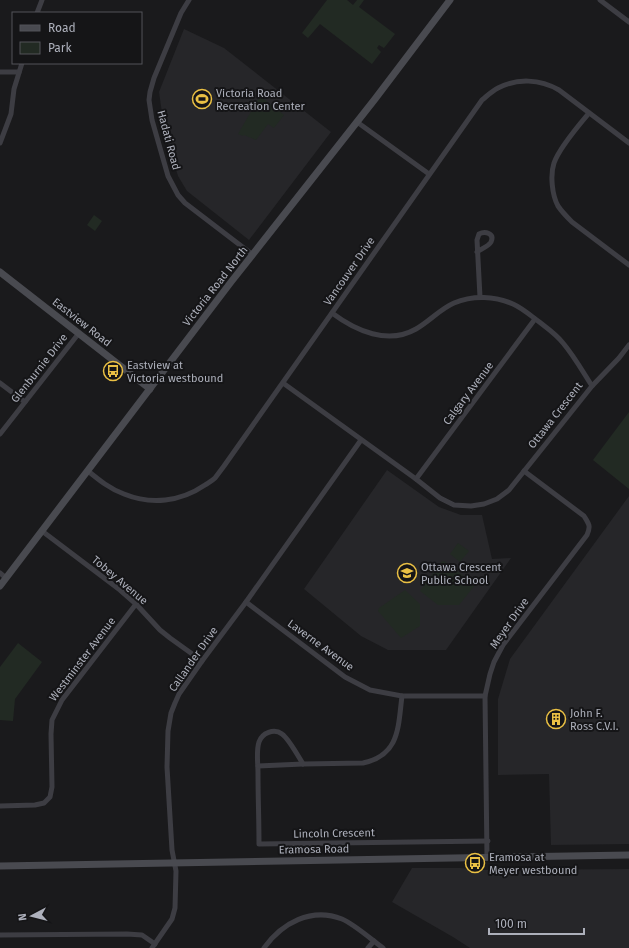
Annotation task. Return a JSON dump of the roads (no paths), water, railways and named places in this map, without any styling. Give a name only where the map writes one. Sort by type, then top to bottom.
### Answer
[{"type":"main road","name":"Victoria Road North","points":[[0,586],[231,282],[357,122],[450,0]]},
{"type":"main road","name":"Eastview Road","points":[[0,272],[150,389]]},
{"type":"main road","name":"Eramosa Road","points":[[0,866],[629,855]]},
{"type":"street","points":[[38,12],[42,0]]},
{"type":"street","name":"Hadati Road","points":[[189,0],[179,17],[154,78],[149,100],[152,118],[168,176],[178,195],[186,203],[253,255]]},
{"type":"street","points":[[600,0],[629,22]]},
{"type":"street","points":[[0,143],[11,114],[14,89],[22,64]]},
{"type":"street","points":[[0,72],[19,72]]},
{"type":"street","name":"Vancouver Drive","points":[[88,471],[110,487],[123,494],[141,500],[171,500],[186,496],[197,491],[214,478],[283,383],[482,100],[497,89],[514,82],[526,81],[540,82],[550,85],[559,90],[629,143]]},
{"type":"street","points":[[589,113],[560,150],[553,164],[553,190],[558,205],[565,216],[629,266]]},
{"type":"street","points":[[357,122],[429,174]]},
{"type":"street","points":[[478,252],[480,297]]},
{"type":"street","name":"Ottawa Crescent","points":[[283,383],[440,498],[454,505],[471,506],[484,504],[497,499],[509,490],[592,386],[572,354],[551,330],[513,304],[492,298],[480,297],[456,302],[448,306],[418,328],[395,336],[373,334],[359,329],[332,313]]},
{"type":"street","name":"Calgary Avenue","points":[[416,479],[535,319]]},
{"type":"street","name":"Glenburnie Drive","points":[[0,434],[79,333]]},
{"type":"street","points":[[592,386],[619,358],[629,345]]},
{"type":"street","points":[[0,383],[25,402]]},
{"type":"street","name":"Callander Drive","points":[[154,946],[174,914],[176,901],[176,876],[172,850],[167,767],[171,713],[179,694],[361,440]]},
{"type":"street","name":"Meyer Drive","points":[[487,857],[485,696],[490,674],[494,662],[503,645],[587,535],[590,528],[588,521],[584,516],[524,471]]},
{"type":"street","name":"Tobey Avenue","points":[[42,531],[120,590],[136,604],[160,630],[202,661]]},
{"type":"street","points":[[0,573],[6,578]]},
{"type":"street","name":"Laverne Avenue","points":[[246,602],[345,677],[370,690],[402,696],[485,696]]},
{"type":"street","name":"Westminster Avenue","points":[[0,806],[35,805],[44,803],[50,797],[52,787],[52,720],[62,700],[136,604]]},
{"type":"street","points":[[258,766],[370,762],[384,754],[393,743],[398,727],[402,696]]},
{"type":"street","name":"Lincoln Crescent","points":[[303,764],[281,733],[273,732],[263,735],[259,740],[259,844],[488,841]]},
{"type":"street","points":[[264,948],[275,934],[288,924],[300,918],[313,916],[327,916],[342,919],[383,948]]},
{"type":"street","points":[[0,935],[142,935],[154,946]]},
{"type":"street","points":[[368,948],[374,941]]},
{"type":"place","name":"Victoria Road Recreation Center","points":[[202,99]]},
{"type":"place","name":"Eastview at Victoria westbound","points":[[113,371]]},
{"type":"place","name":"Ottawa Crescent Public School","points":[[407,573]]},
{"type":"place","name":"John F. Ross C.V.I.","points":[[556,719]]},
{"type":"place","name":"Eramosa at Meyer westbound","points":[[475,863]]}]
